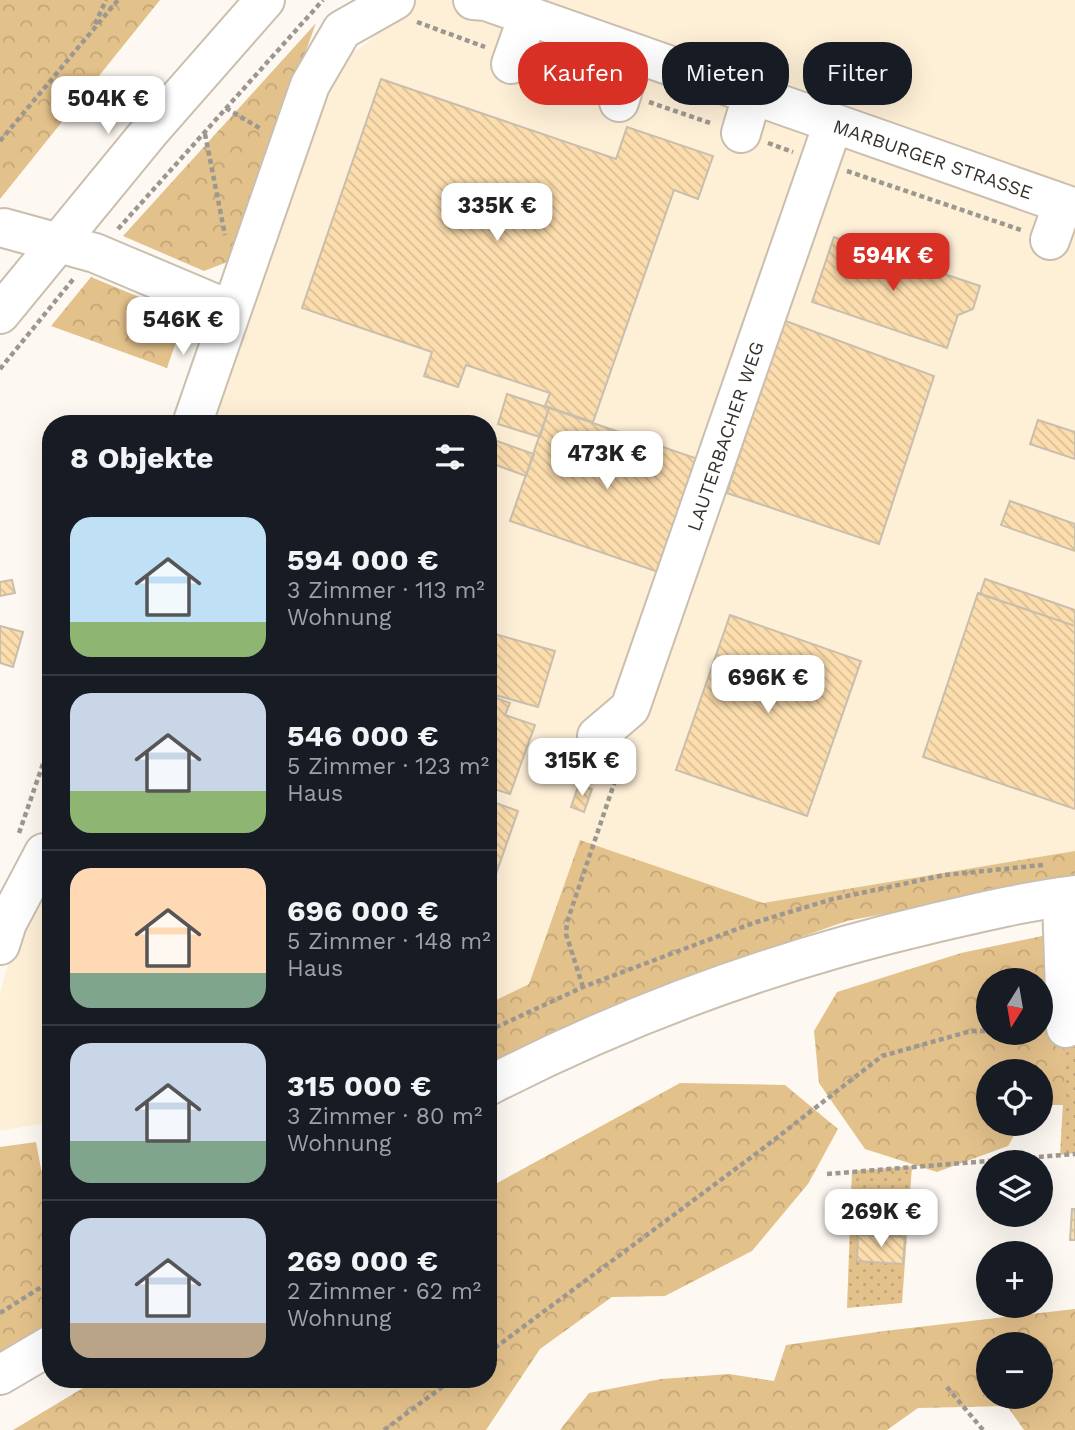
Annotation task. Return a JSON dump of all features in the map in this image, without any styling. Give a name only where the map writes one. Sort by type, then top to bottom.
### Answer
[{"type":"street","points":[[0,314],[150,131],[265,0]]},
{"type":"street","name":"MARBURGER STRASSE","points":[[473,0],[486,1],[598,42]]},
{"type":"street","points":[[195,415],[310,85],[342,30],[388,4]]},
{"type":"street","points":[[513,60],[527,16]]},
{"type":"street","points":[[741,133],[749,105]]},
{"type":"street","name":"MARBURGER STRASSE","points":[[778,105],[1069,206]]},
{"type":"street","name":"LAUTERBACHER WEG","points":[[609,745],[631,708],[833,124]]},
{"type":"street","points":[[1050,240],[1069,206]]},
{"type":"street","points":[[4,228],[96,253],[230,310]]},
{"type":"street","points":[[0,945],[7,923],[42,865]]},
{"type":"street","points":[[497,1082],[565,1048],[663,1006],[754,973],[852,942],[1062,886],[1066,1028]]},
{"type":"street","points":[[0,1376],[42,1350]]},
{"type":"path","points":[[92,31],[106,0]]},
{"type":"path","points":[[0,141],[118,0]]},
{"type":"path","points":[[0,369],[96,253],[323,0]]},
{"type":"path","points":[[388,4],[518,62]]},
{"type":"path","points":[[644,105],[741,133],[1050,240]]},
{"type":"path","points":[[226,108],[289,145]]},
{"type":"path","points":[[205,134],[225,238]]},
{"type":"path","points":[[583,987],[566,934],[567,922],[616,778],[609,745]]},
{"type":"path","points":[[497,1027],[583,987],[753,923],[833,899],[945,875],[1062,886]]},
{"type":"path","points":[[497,1346],[882,1056],[976,1031]]},
{"type":"path","points":[[827,1174],[1075,1154]]},
{"type":"path","points":[[0,1313],[42,1287]]},
{"type":"path","points":[[947,1387],[983,1430]]},
{"type":"path","points":[[384,1430],[441,1388]]},
{"type":"shaded area","points":[[409,0],[1075,0],[1075,851],[763,903],[580,840],[529,984],[497,1000],[497,415],[216,415],[326,89],[342,61],[368,42]]},
{"type":"shaded area","points":[[42,895],[42,1124],[0,1131],[0,994],[10,956]]},
{"type":"green space","points":[[0,0],[160,0],[0,199]]},
{"type":"green space","points":[[316,23],[230,261],[204,271],[123,236]]},
{"type":"green space","points":[[91,277],[185,316],[167,368],[51,326]]},
{"type":"green space","points":[[580,840],[763,903],[1075,851],[1075,877],[847,921],[691,975],[540,1038],[497,1061],[497,1000],[529,984]]},
{"type":"green space","points":[[1075,929],[1075,1105],[1053,1105],[1053,1059],[976,1059],[976,1136],[1014,1136],[1008,1146],[997,1150],[976,1150],[976,1158],[937,1172],[865,1149],[819,1083],[814,1031],[837,992],[961,953]]},
{"type":"green space","points":[[1067,1033],[1075,1033],[1075,1153],[1060,1155]]},
{"type":"green space","points":[[680,1083],[785,1085],[838,1129],[808,1184],[752,1251],[665,1296],[612,1297],[540,1349],[486,1430],[13,1430],[83,1388],[497,1388],[497,1183]]},
{"type":"green space","points":[[36,1142],[42,1174],[42,1329],[0,1355],[0,1147]]},
{"type":"green space","points":[[912,1166],[902,1303],[847,1308],[852,1171]]},
{"type":"green space","points":[[1075,1309],[1075,1430],[1024,1430],[1009,1409],[1053,1409],[1053,1332],[976,1332],[976,1407],[918,1408],[887,1430],[560,1430],[589,1393],[661,1379],[729,1374],[774,1381],[786,1345],[997,1318],[1053,1318],[1053,1312]]},
{"type":"building","points":[[381,79],[616,159],[627,127],[713,156],[698,199],[674,190],[593,422],[545,406],[550,393],[466,365],[458,387],[424,376],[432,352],[302,308]]},
{"type":"building","points":[[834,237],[980,286],[973,309],[958,315],[947,348],[812,302]]},
{"type":"building","points":[[783,320],[934,376],[879,544],[727,493]]},
{"type":"building","points":[[507,394],[549,408],[540,437],[498,424]]},
{"type":"building","points":[[549,408],[704,461],[664,574],[510,521]]},
{"type":"building","points":[[1038,420],[1075,432],[1075,459],[1030,444]]},
{"type":"building","points":[[497,441],[534,454],[526,476],[497,465]]},
{"type":"building","points":[[1010,501],[1075,524],[1075,551],[1001,525]]},
{"type":"building","points":[[985,579],[1075,610],[1075,626],[980,594]]},
{"type":"building","points":[[12,580],[15,593],[0,596],[0,582]]},
{"type":"building","points":[[978,593],[1075,626],[1075,809],[923,757]]},
{"type":"building","points":[[730,615],[861,661],[807,816],[676,770]]},
{"type":"building","points":[[0,626],[23,632],[13,667],[0,663]]},
{"type":"building","points":[[497,635],[555,651],[538,707],[497,696]]},
{"type":"building","points":[[497,698],[510,703],[505,715],[535,725],[510,794],[497,790]]},
{"type":"building","points":[[579,784],[592,789],[584,812],[571,807]]},
{"type":"building","points":[[497,803],[518,811],[497,871]]},
{"type":"building","points":[[1072,1209],[1075,1209],[1075,1240],[1070,1240]]},
{"type":"building","points":[[858,1235],[905,1237],[903,1264],[857,1261]]}]
